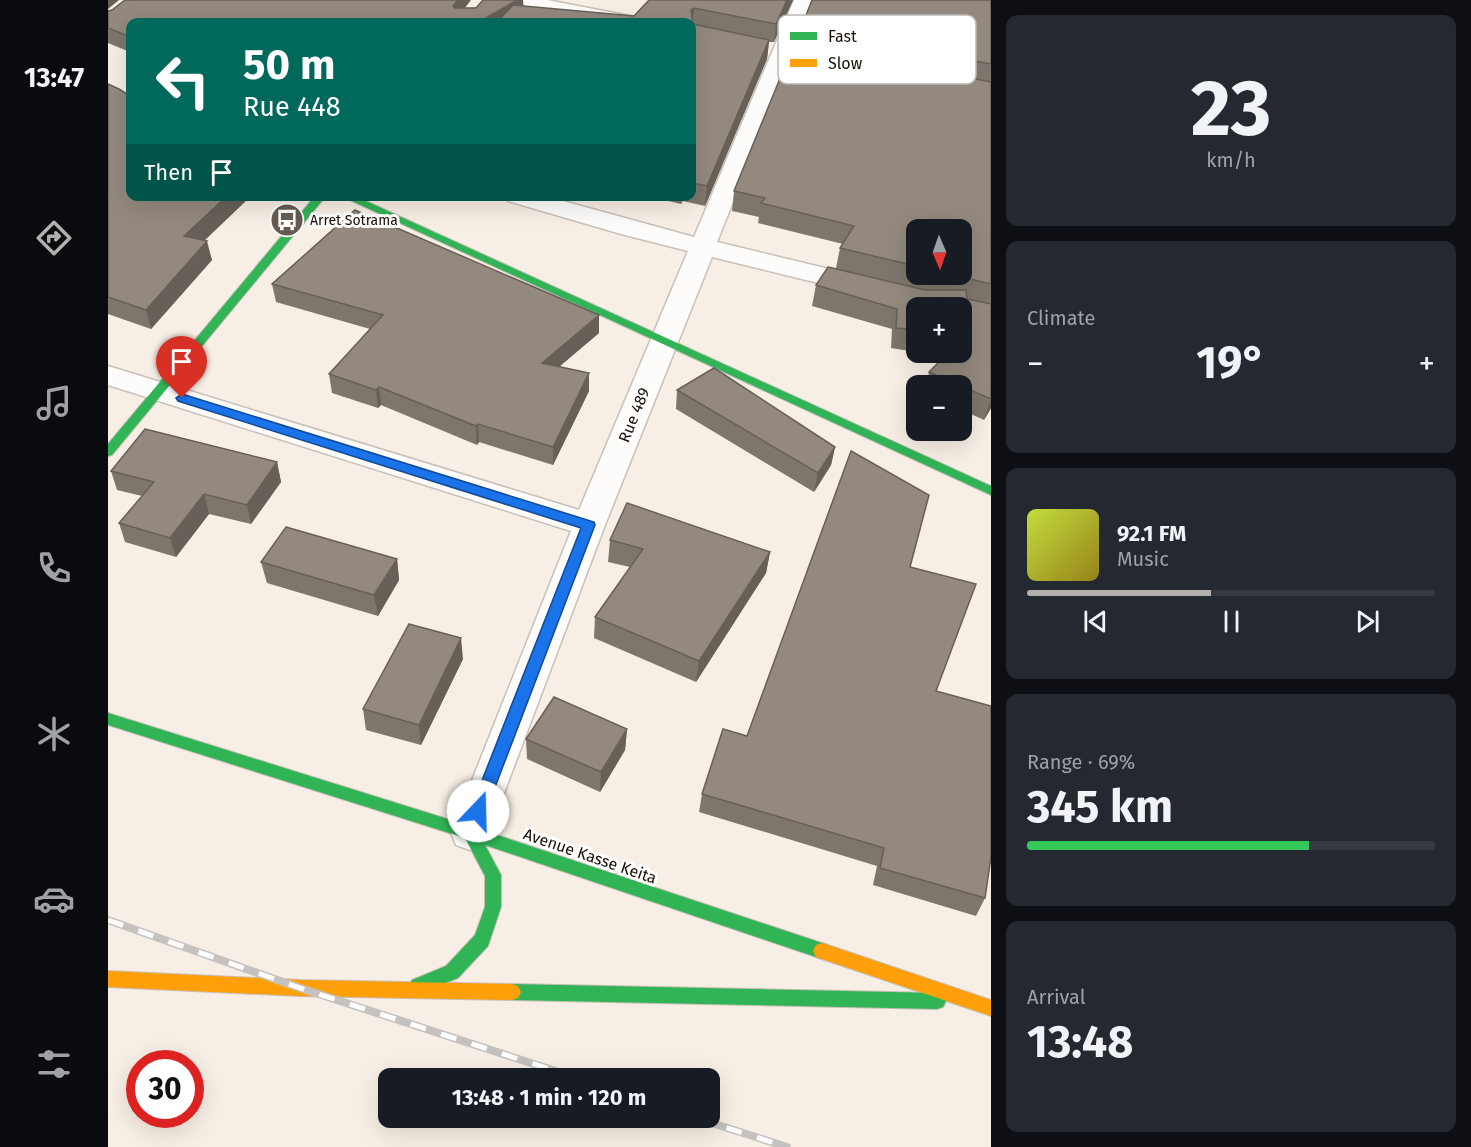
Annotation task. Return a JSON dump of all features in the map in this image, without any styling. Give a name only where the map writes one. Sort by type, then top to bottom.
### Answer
[{"type":"street","points":[[515,0],[609,18]]},
{"type":"street","name":"Rue 489","points":[[798,15],[804,0]]},
{"type":"street","name":"Rue 489","points":[[470,833],[589,525],[778,64]]},
{"type":"street","points":[[108,452],[317,201]]},
{"type":"street","points":[[357,201],[991,491]]},
{"type":"street","points":[[534,201],[630,229],[913,297]]},
{"type":"street","points":[[108,375],[589,525]]},
{"type":"street","name":"Avenue Kasse Keita","points":[[108,719],[470,833],[991,1008]]},
{"type":"street","points":[[410,989],[452,972],[482,940],[493,907],[493,875],[470,833]]},
{"type":"street","points":[[108,979],[300,988],[970,1001]]},
{"type":"building","points":[[125,0],[458,0],[453,6],[455,8],[476,8],[483,0],[517,0],[486,18],[126,18],[126,35],[108,28],[108,11]]},
{"type":"building","points":[[649,0],[787,0],[780,15],[778,15],[776,24],[694,8],[691,10],[692,18],[501,18],[513,5],[634,16]]},
{"type":"building","points":[[812,0],[991,0],[991,64],[976,61],[976,15],[806,15]]},
{"type":"building","points":[[696,25],[769,40],[707,186],[696,184]]},
{"type":"building","points":[[976,79],[991,82],[991,284],[972,279],[972,219],[906,219],[906,264],[840,248],[854,226],[761,203],[765,198],[734,191],[778,83],[976,84]]},
{"type":"building","points":[[108,84],[126,93],[126,201],[222,201],[184,236],[207,241],[146,310],[108,297]]},
{"type":"building","points":[[355,210],[599,315],[542,363],[589,373],[553,447],[478,424],[476,426],[379,387],[376,390],[329,374],[383,315],[272,284]]},
{"type":"building","points":[[828,267],[925,290],[966,290],[967,297],[906,297],[906,329],[896,328],[897,309],[816,285]]},
{"type":"building","points":[[972,300],[991,304],[991,399],[972,391],[972,375],[936,375],[929,372],[938,363],[972,363]]},
{"type":"building","points":[[714,368],[835,447],[818,473],[677,390]]},
{"type":"building","points":[[145,429],[277,462],[247,505],[204,494],[170,538],[119,523],[154,482],[111,471]]},
{"type":"building","points":[[851,451],[929,495],[910,567],[976,584],[936,691],[991,706],[991,857],[985,898],[880,868],[884,848],[702,794],[723,729],[747,736]]},
{"type":"building","points":[[627,503],[770,552],[699,661],[595,617],[643,549],[610,540]]},
{"type":"building","points":[[286,527],[397,559],[374,595],[261,562]]},
{"type":"building","points":[[409,624],[461,638],[419,725],[363,709]]},
{"type":"building","points":[[554,697],[627,729],[601,772],[526,739]]},
{"type":"railway","points":[[108,920],[300,988],[546,1068]]},
{"type":"railway","points":[[720,1126],[787,1147]]},
{"type":"traffic: fast","points":[[108,452],[317,201]]},
{"type":"traffic: fast","points":[[357,201],[991,491]]},
{"type":"traffic: fast","points":[[108,719],[470,833],[822,951]]},
{"type":"traffic: fast","points":[[418,986],[452,972],[482,940],[493,907],[493,875],[470,833]]},
{"type":"traffic: fast","points":[[512,992],[937,1001]]},
{"type":"traffic: slow","points":[[822,951],[991,1008]]},
{"type":"traffic: slow","points":[[108,979],[300,988],[512,992]]},
{"type":"place","name":"Arret Sotrama","points":[[287,220]]},
{"type":"route","points":[[182,398],[589,525],[478,811]]}]
